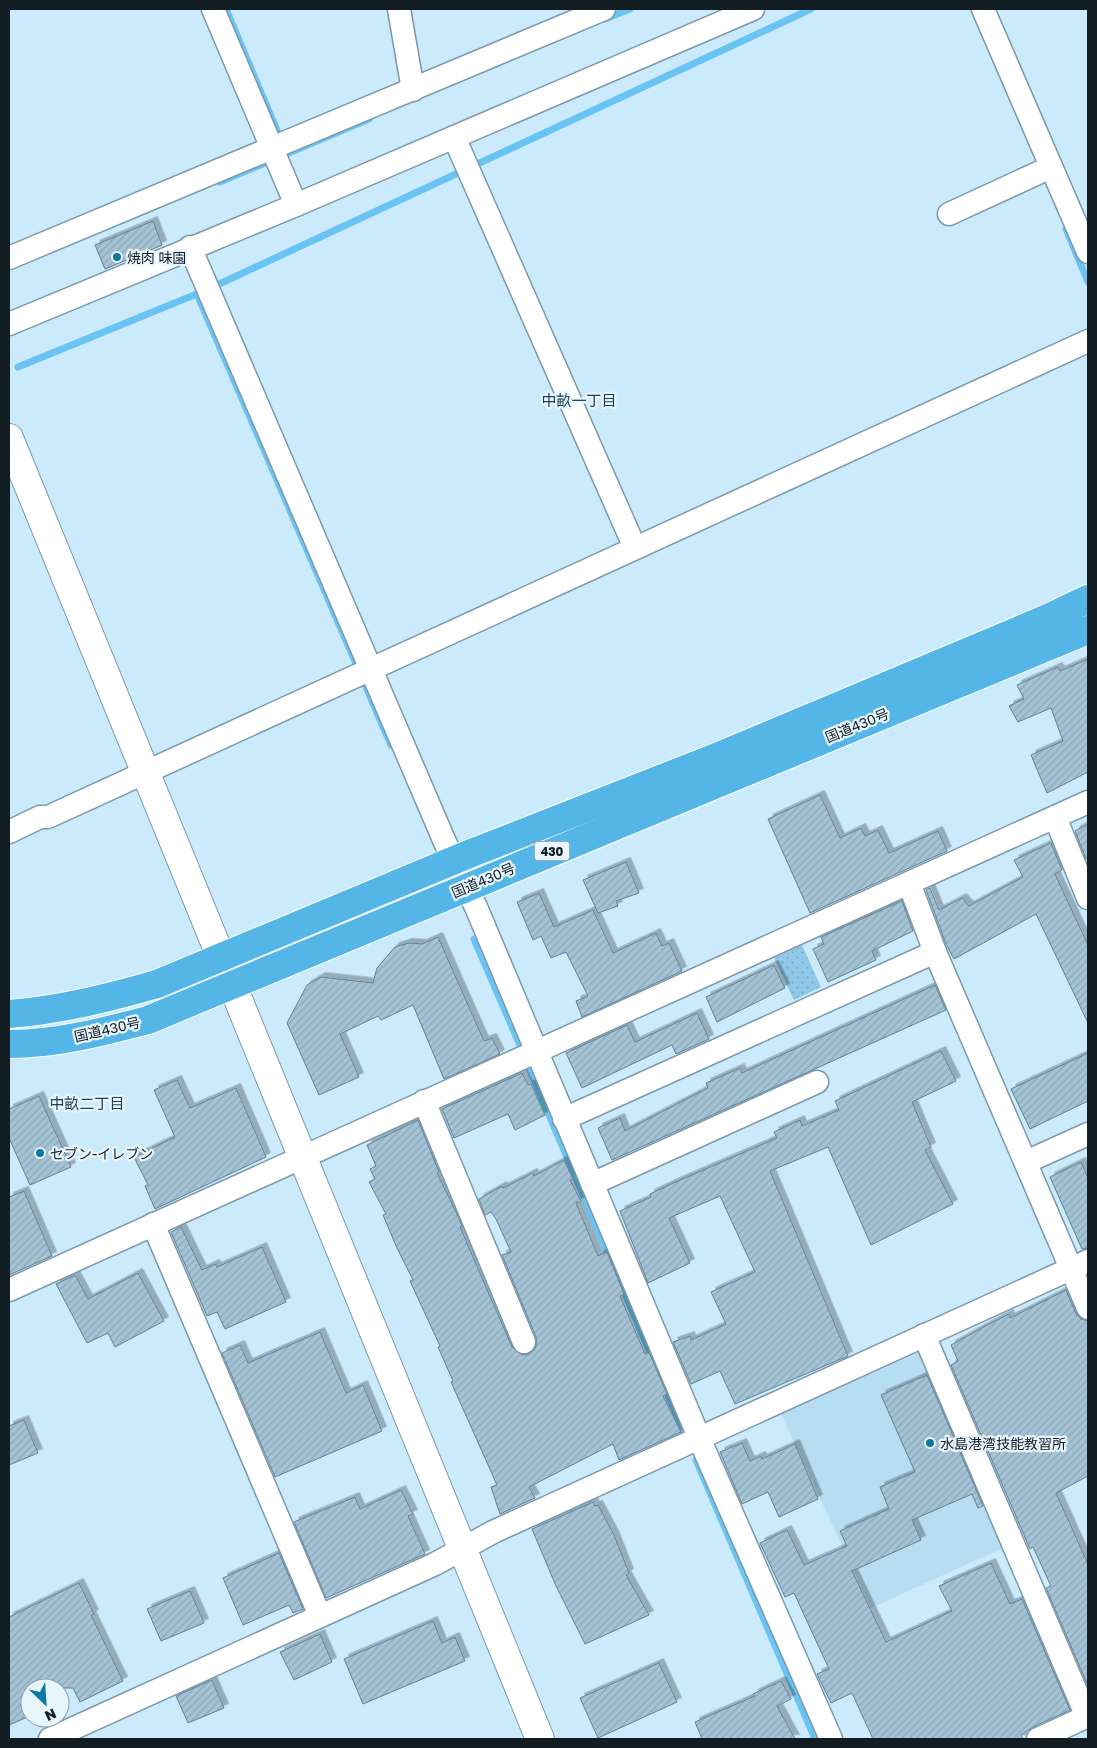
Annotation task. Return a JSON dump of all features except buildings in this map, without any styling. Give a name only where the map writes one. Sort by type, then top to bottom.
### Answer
[{"type":"highway","name":"国道430号","points":[[9,1014],[47,1011],[108,998],[157,984],[454,860],[719,756],[1048,618],[1088,599]]},
{"type":"highway","name":"国道430号","points":[[9,1044],[30,1044],[91,1034],[148,1020],[1088,630]]},
{"type":"street","points":[[213,9],[277,151],[296,205]]},
{"type":"street","points":[[399,9],[412,90]]},
{"type":"street","points":[[9,258],[277,151],[412,90],[604,9]]},
{"type":"street","points":[[9,324],[296,205],[753,9]]},
{"type":"street","points":[[983,9],[1088,252]]},
{"type":"street","points":[[454,137],[635,548]]},
{"type":"street","points":[[949,214],[1051,167]]},
{"type":"street","points":[[190,248],[364,672],[466,887],[830,1739]]},
{"type":"street","points":[[9,832],[40,817],[48,817],[1088,341]]},
{"type":"street","points":[[9,438],[540,1739]]},
{"type":"street","points":[[9,1290],[303,1155],[536,1052],[1088,802]]},
{"type":"street","points":[[1055,817],[1088,898]]},
{"type":"street","points":[[908,883],[935,952],[1026,1162],[1080,1264],[1088,1308]]},
{"type":"street","points":[[564,1119],[935,952]]},
{"type":"street","points":[[592,1184],[817,1082]]},
{"type":"street","points":[[424,1101],[524,1342]]},
{"type":"street","points":[[1026,1162],[1088,1134]]},
{"type":"street","points":[[153,1224],[320,1616]]},
{"type":"street","points":[[50,1739],[435,1564],[493,1532],[1080,1264]]},
{"type":"street","points":[[924,1335],[1087,1717],[1038,1739]]},
{"type":"shaded area","points":[[802,945],[821,987],[794,1000],[774,958]]},
{"type":"shaded area","points":[[920,1352],[1005,1547],[871,1608],[781,1414]]},
{"type":"waterway","points":[[226,9],[281,140]]},
{"type":"waterway","points":[[605,19],[630,9]]},
{"type":"waterway","points":[[217,285],[811,9]]},
{"type":"waterway","points":[[220,182],[369,119]]},
{"type":"waterway","points":[[1066,229],[1088,282]]},
{"type":"waterway","points":[[18,367],[199,293]]},
{"type":"waterway","points":[[197,294],[391,745]]},
{"type":"waterway","points":[[474,939],[520,1045]]},
{"type":"waterway","points":[[527,1063],[685,1435]]},
{"type":"waterway","points":[[696,1460],[815,1739]]},
{"type":"place","name":"焼肉 味園","points":[[117,257]]},
{"type":"place","name":"セブン-イレブン","points":[[40,1153]]},
{"type":"place","name":"水島港湾技能教習所","points":[[930,1443]]},
{"type":"district","name":"中畝一丁目","points":[[579,400]]},
{"type":"district","name":"中畝二丁目","points":[[87,1103]]}]
